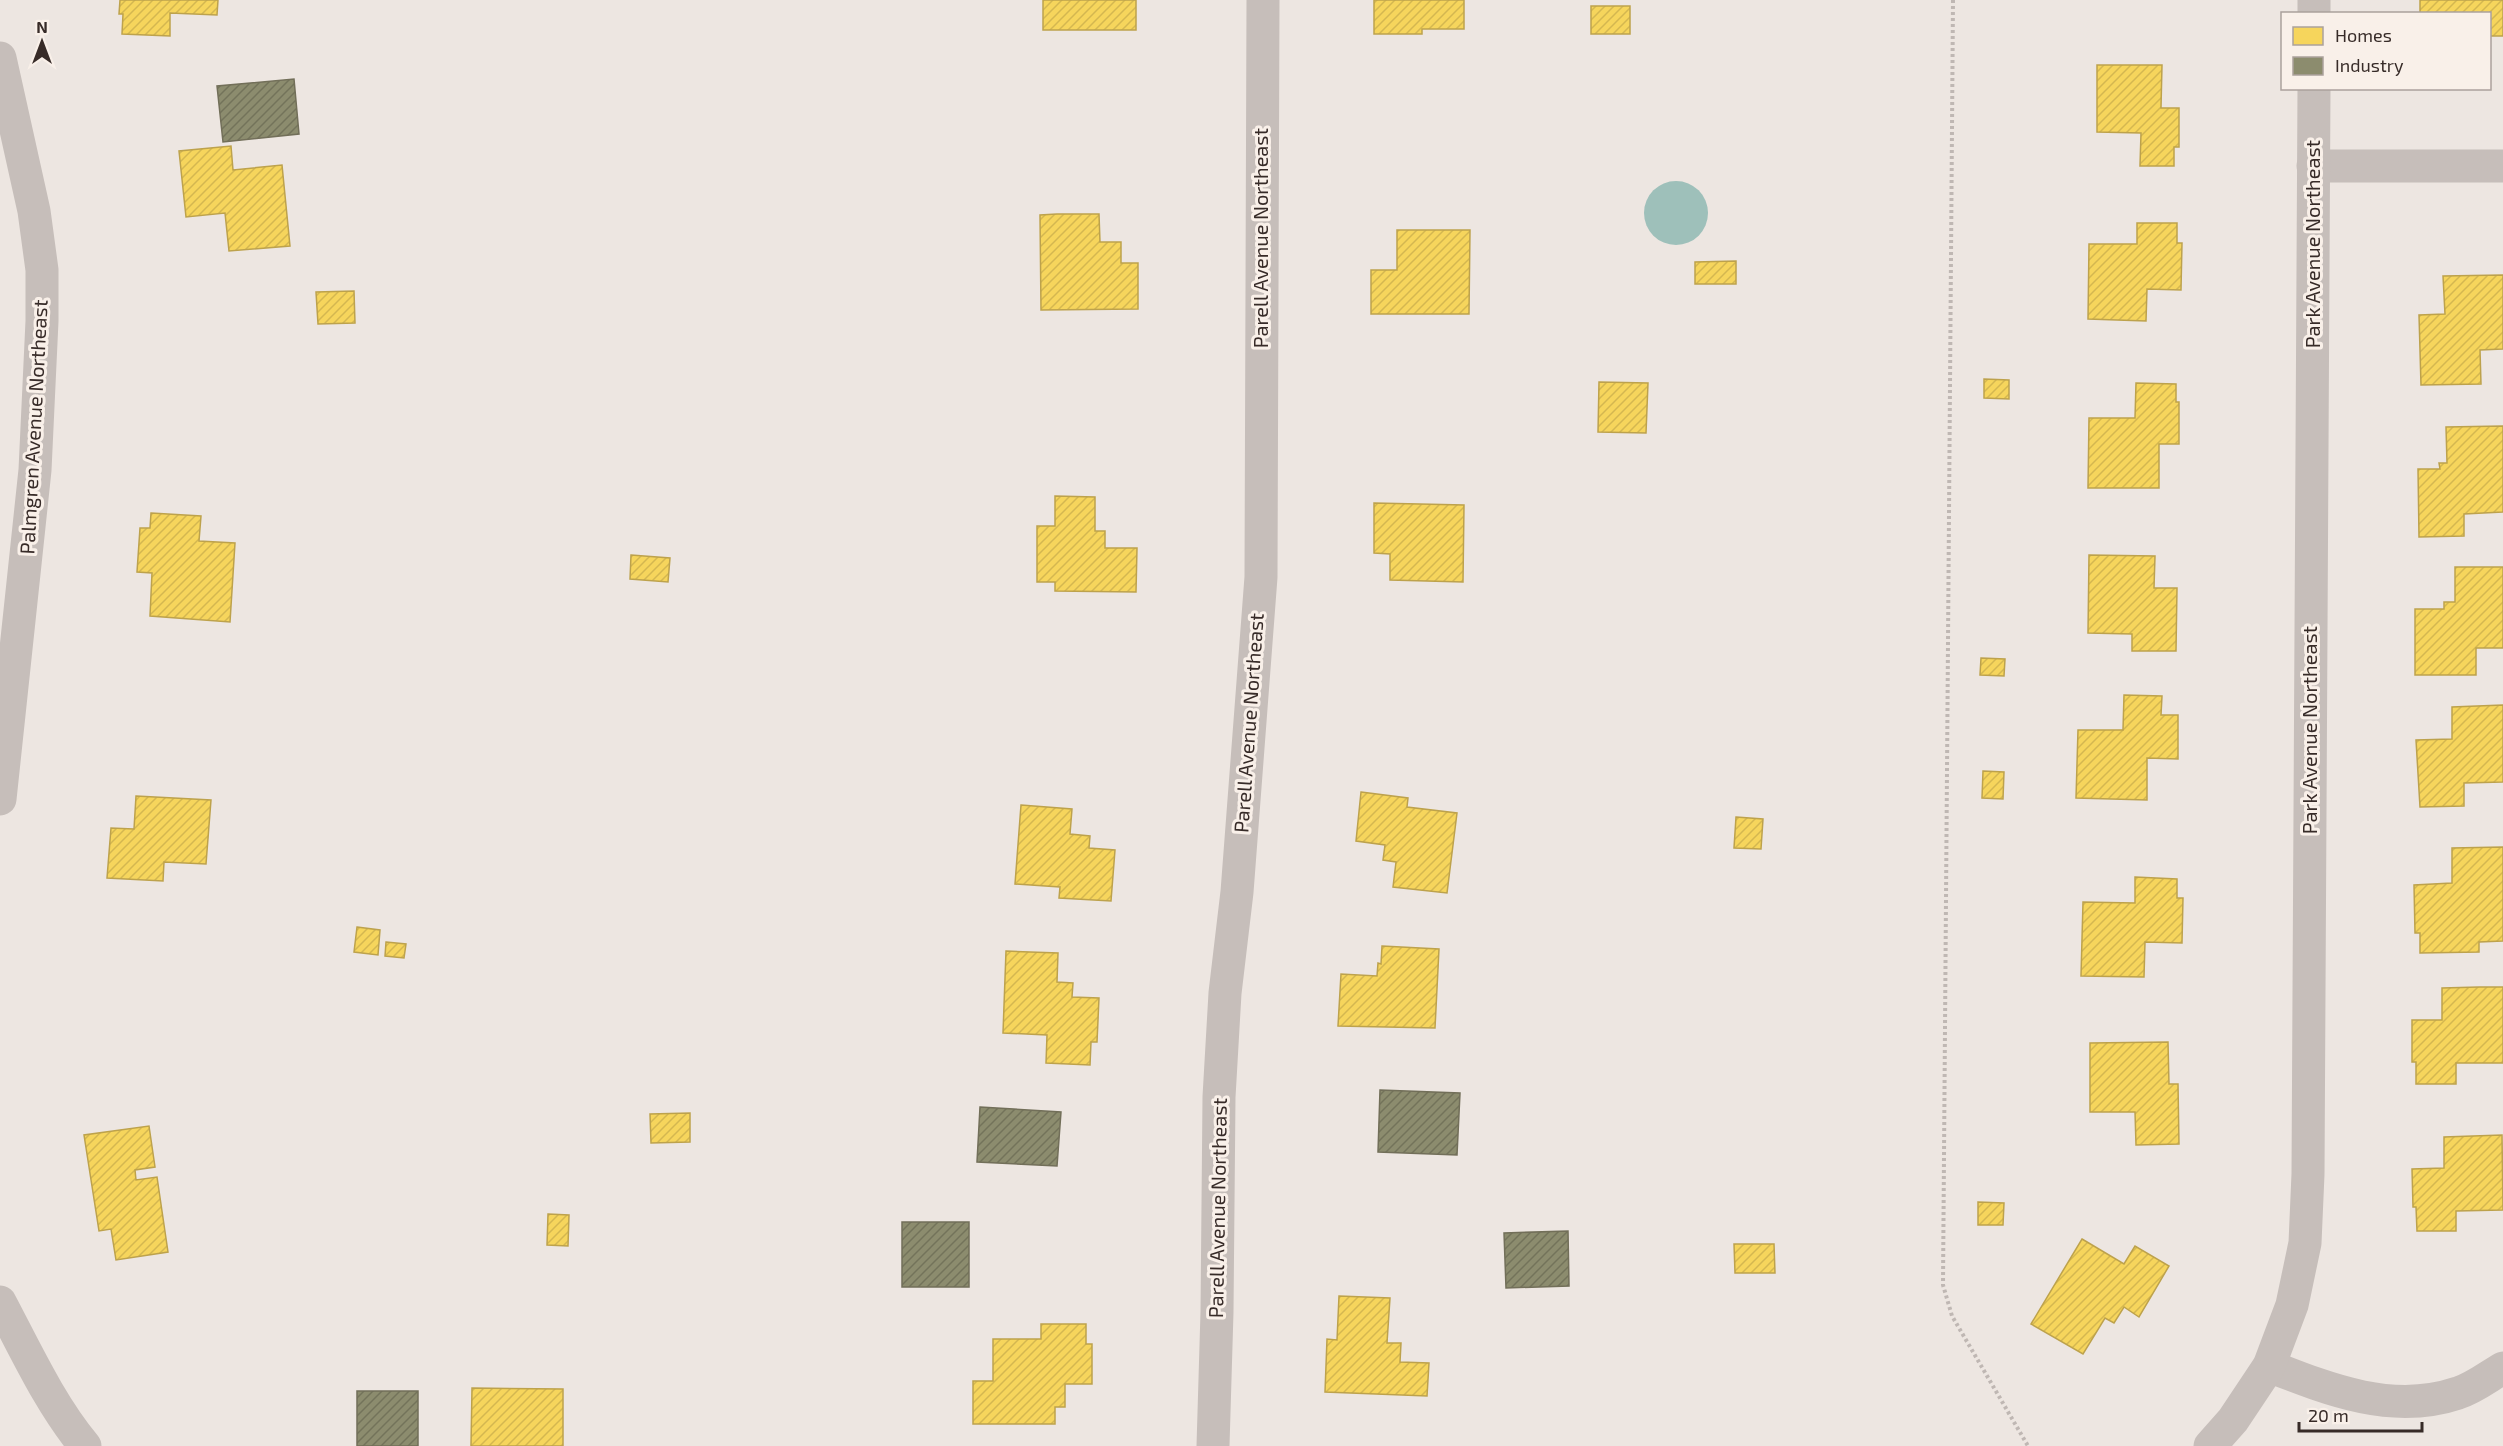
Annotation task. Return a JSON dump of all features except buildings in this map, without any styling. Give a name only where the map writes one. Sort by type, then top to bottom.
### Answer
[{"type":"street","name":"Parell Avenue Northeast","points":[[1213,1446],[1219,1097],[1225,993],[1237,892],[1261,577],[1263,0]]},
{"type":"street","name":"Palmgren Avenue Northeast","points":[[0,58],[34,211],[42,270],[42,321],[35,470],[0,800]]},
{"type":"street","name":"Park Avenue Northeast","points":[[2210,1446],[2234,1420],[2269,1366],[2292,1305],[2305,1243],[2314,90]]},
{"type":"street","points":[[2313,166],[2503,166]]},
{"type":"street","points":[[0,1302],[46,1388],[85,1446]]},
{"type":"street","points":[[2269,1366],[2321,1386],[2380,1401],[2420,1403],[2460,1392],[2503,1368]]},
{"type":"path","points":[[1953,0],[1943,1285],[1952,1316],[2028,1446]]},
{"type":"water","points":[[1670,181],[1682,181],[1699,190],[1706,201],[1708,213],[1706,225],[1699,236],[1682,245],[1670,245],[1658,240],[1649,231],[1644,219],[1644,207],[1649,195],[1658,186]]}]
